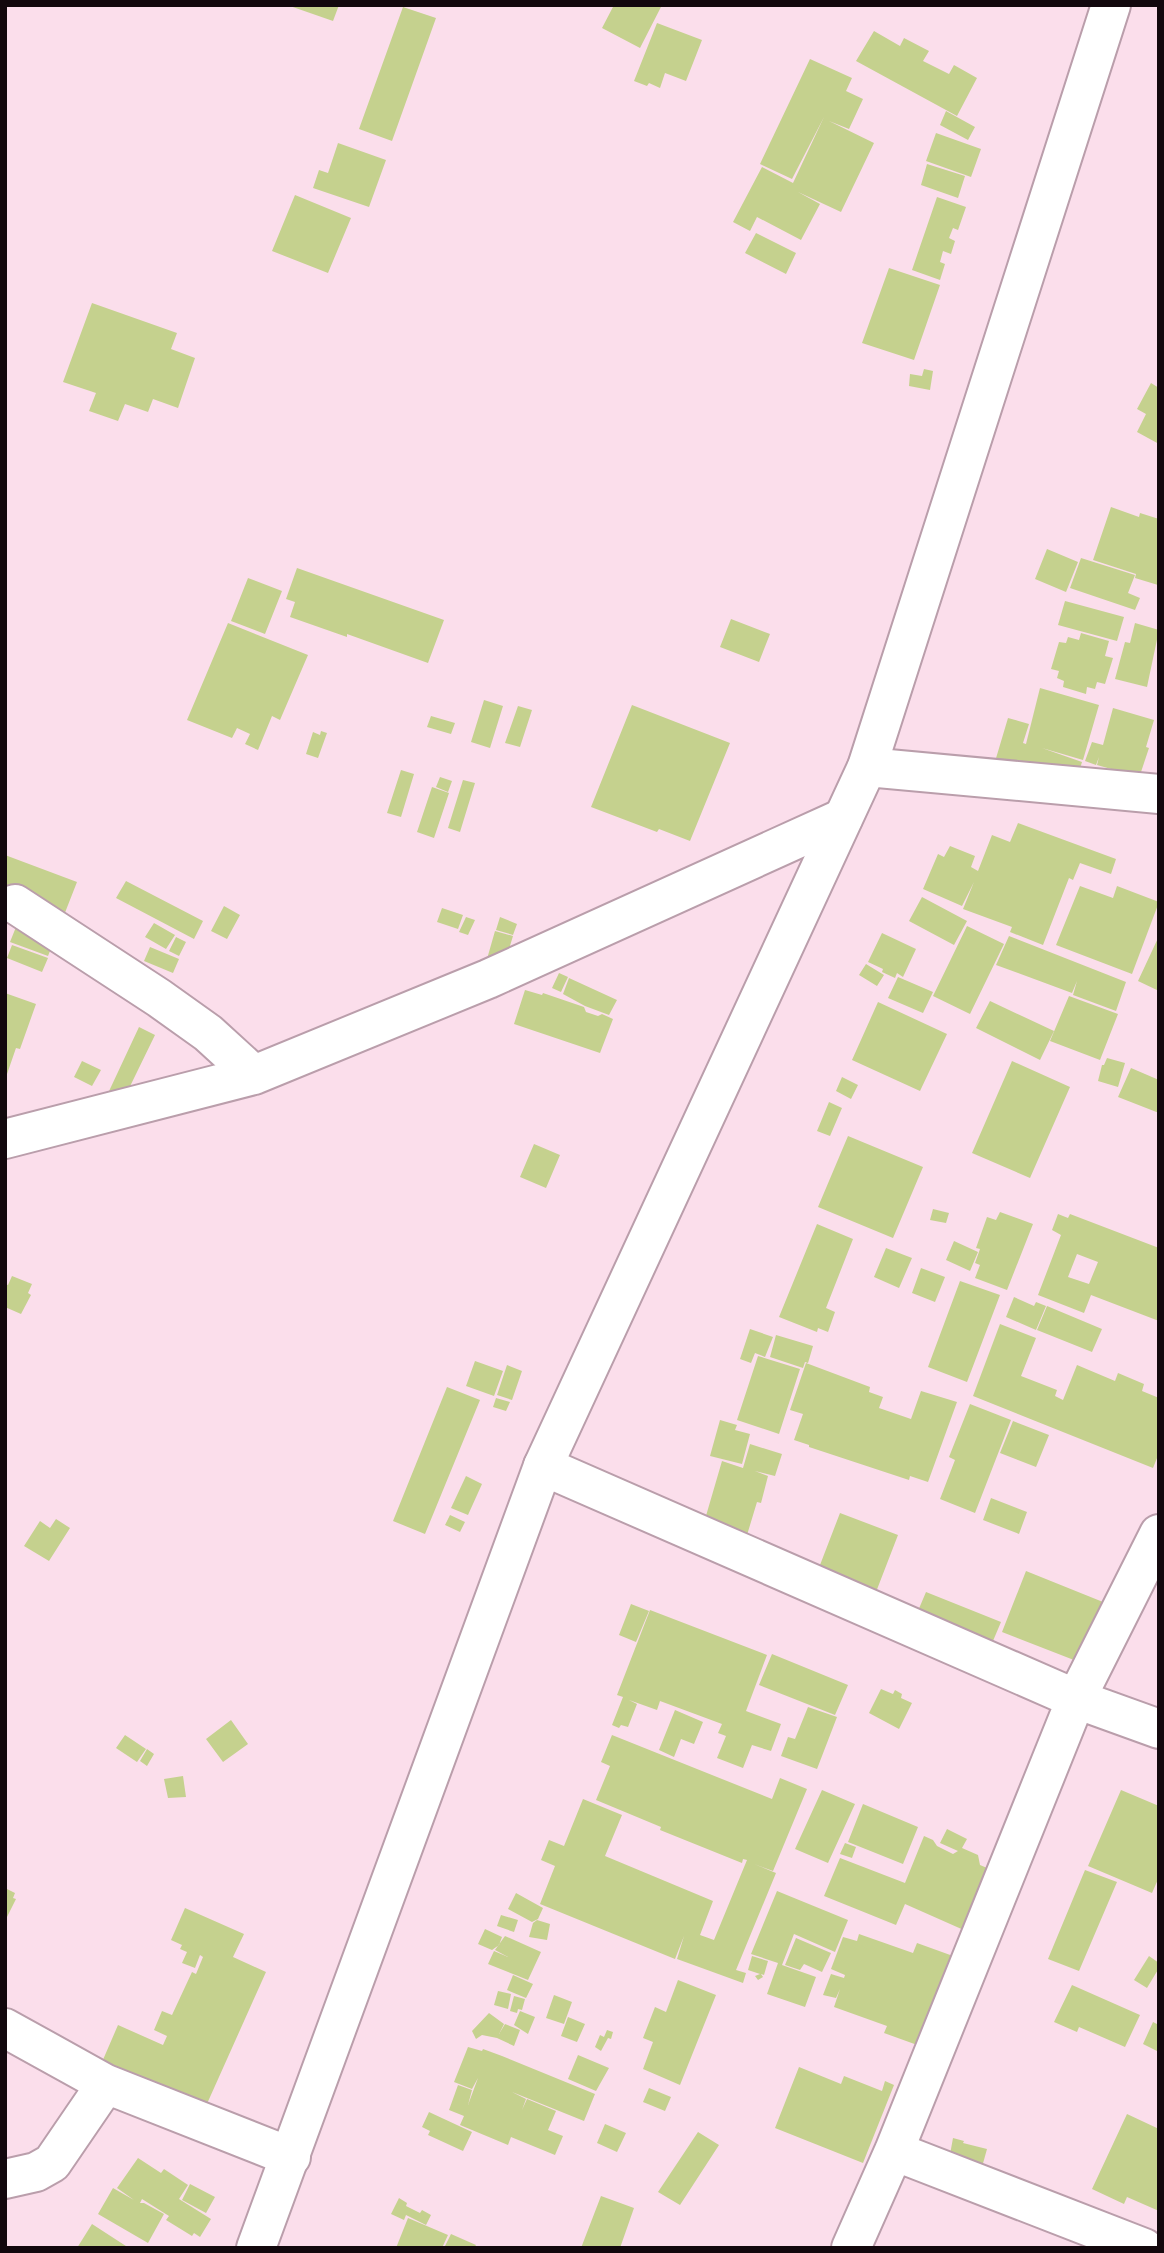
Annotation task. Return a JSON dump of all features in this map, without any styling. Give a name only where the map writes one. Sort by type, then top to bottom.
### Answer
[{"type":"street","points":[[256,2248],[543,1466],[867,767],[1104,7]]},
{"type":"street","points":[[867,767],[1159,794]]},
{"type":"street","points":[[5,1139],[254,1075],[488,979],[843,818]]},
{"type":"street","points":[[15,904],[208,1033],[254,1075]]},
{"type":"street","points":[[543,1466],[1076,1699],[1159,1729]]},
{"type":"street","points":[[851,2248],[894,2151],[1076,1699],[1159,1534]]},
{"type":"street","points":[[5,2028],[106,2084],[291,2157]]},
{"type":"street","points":[[5,2179],[36,2172],[52,2163],[106,2084]]},
{"type":"street","points":[[894,2151],[1144,2248]]},
{"type":"building","points":[[287,5],[339,5],[333,21]]},
{"type":"building","points":[[614,5],[662,5],[640,48],[602,28]]},
{"type":"building","points":[[403,7],[436,18],[392,141],[359,129]]},
{"type":"building","points":[[657,23],[702,40],[686,81],[665,73],[660,88],[634,81]]},
{"type":"building","points":[[874,31],[900,46],[904,38],[929,51],[923,61],[949,74],[954,65],[977,78],[957,116],[856,61]]},
{"type":"building","points":[[810,59],[852,78],[846,91],[863,99],[849,129],[829,121],[874,143],[841,212],[798,192],[820,204],[801,240],[757,217],[750,231],[733,222],[762,167],[793,183],[824,117],[792,179],[760,164]]},
{"type":"building","points":[[946,111],[975,127],[968,140],[940,125]]},
{"type":"building","points":[[936,133],[981,149],[971,177],[926,161]]},
{"type":"building","points":[[338,143],[386,160],[369,207],[313,188],[319,170],[328,173]]},
{"type":"building","points":[[927,164],[965,176],[958,198],[921,185]]},
{"type":"building","points":[[295,195],[351,218],[328,273],[272,251]]},
{"type":"building","points":[[937,197],[966,207],[958,230],[953,228],[949,238],[955,241],[951,254],[943,251],[940,262],[945,264],[940,280],[912,270]]},
{"type":"building","points":[[756,233],[796,253],[786,274],[745,253]]},
{"type":"building","points":[[889,268],[940,285],[914,360],[862,343]]},
{"type":"building","points":[[92,303],[177,333],[171,349],[195,358],[178,408],[153,399],[148,412],[125,404],[118,421],[89,411],[96,393],[63,382]]},
{"type":"building","points":[[924,369],[933,371],[930,390],[909,386],[910,374],[922,376]]},
{"type":"building","points":[[1151,383],[1159,388],[1159,444],[1137,432],[1146,414],[1137,409]]},
{"type":"building","points":[[1111,507],[1139,517],[1140,513],[1159,519],[1158,585],[1135,578],[1136,574],[1093,560]]},
{"type":"building","points":[[1047,549],[1078,562],[1066,592],[1035,579]]},
{"type":"building","points":[[1081,558],[1135,575],[1128,593],[1140,598],[1135,610],[1070,588]]},
{"type":"building","points":[[297,568],[444,620],[428,663],[290,617],[295,602],[286,599]]},
{"type":"building","points":[[248,578],[282,591],[265,634],[231,621]]},
{"type":"building","points":[[1065,601],[1124,617],[1117,641],[1058,625]]},
{"type":"building","points":[[731,619],[770,634],[759,662],[720,647]]},
{"type":"building","points":[[228,623],[308,655],[280,720],[272,716],[258,750],[245,744],[250,734],[237,728],[232,738],[187,720]]},
{"type":"building","points":[[1135,623],[1159,630],[1147,687],[1115,679],[1125,642],[1130,643]]},
{"type":"building","points":[[1081,633],[1109,641],[1105,656],[1113,658],[1105,684],[1097,682],[1095,689],[1087,687],[1086,694],[1063,687],[1064,681],[1057,678],[1059,671],[1051,669],[1059,642],[1066,643],[1068,637],[1079,640]]},
{"type":"building","points":[[1040,688],[1099,705],[1083,760],[1042,748],[1082,762],[1077,778],[1018,760],[1015,771],[994,765],[1008,718],[1029,724],[1023,743],[1026,744]]},
{"type":"building","points":[[484,700],[503,706],[490,748],[471,742]]},
{"type":"building","points":[[632,705],[730,743],[690,841],[659,829],[657,832],[591,807]]},
{"type":"building","points":[[518,706],[532,710],[520,747],[505,743]]},
{"type":"building","points":[[1113,708],[1154,720],[1146,747],[1149,748],[1139,778],[1107,785],[1111,769],[1097,765],[1099,757],[1096,765],[1085,761],[1092,742],[1103,745]]},
{"type":"building","points":[[431,716],[455,723],[451,734],[427,727]]},
{"type":"building","points":[[321,731],[327,733],[318,758],[306,754],[313,732],[320,735]]},
{"type":"building","points":[[401,770],[414,774],[401,817],[387,813]]},
{"type":"building","points":[[440,777],[452,781],[448,792],[436,787]]},
{"type":"building","points":[[463,780],[475,783],[460,832],[448,828]]},
{"type":"building","points":[[432,787],[449,793],[434,838],[417,832]]},
{"type":"building","points":[[1018,823],[1116,859],[1111,874],[1080,863],[1073,880],[1069,878],[1043,945],[1010,932],[1012,927],[963,909],[974,882],[962,906],[923,889],[938,854],[944,857],[950,846],[975,856],[971,867],[978,871],[992,835],[1010,842]]},
{"type":"building","points":[[5,855],[77,882],[48,956],[10,942],[24,907],[5,900]]},
{"type":"building","points":[[126,881],[203,921],[194,939],[116,898]]},
{"type":"building","points":[[1080,886],[1113,898],[1117,886],[1159,902],[1132,974],[1056,945]]},
{"type":"building","points":[[922,897],[967,921],[954,945],[909,921]]},
{"type":"building","points":[[224,906],[240,915],[227,939],[211,931]]},
{"type":"building","points":[[442,908],[463,915],[458,929],[437,922]]},
{"type":"building","points":[[466,917],[475,920],[468,935],[459,932]]},
{"type":"building","points":[[500,917],[517,924],[513,935],[496,930]]},
{"type":"building","points":[[154,923],[175,935],[166,949],[145,937]]},
{"type":"building","points":[[967,926],[1004,944],[970,1014],[933,996]]},
{"type":"building","points":[[495,931],[513,936],[500,978],[483,973]]},
{"type":"building","points":[[882,933],[916,949],[903,977],[897,973],[895,978],[868,962]]},
{"type":"building","points":[[1009,936],[1126,982],[1116,1011],[1073,995],[1077,981],[1072,993],[996,965]]},
{"type":"building","points":[[1159,936],[1159,991],[1138,981]]},
{"type":"building","points":[[176,937],[186,942],[179,956],[169,951]]},
{"type":"building","points":[[12,945],[48,958],[42,972],[7,958]]},
{"type":"building","points":[[150,947],[179,959],[173,973],[144,961]]},
{"type":"building","points":[[866,964],[884,975],[877,986],[859,975]]},
{"type":"building","points":[[559,973],[568,977],[561,992],[552,988]]},
{"type":"building","points":[[898,977],[933,992],[923,1013],[888,998]]},
{"type":"building","points":[[569,978],[617,1000],[609,1015],[563,994]]},
{"type":"building","points":[[525,990],[542,995],[543,993],[584,1007],[586,1012],[613,1019],[600,1053],[514,1024]]},
{"type":"building","points":[[5,993],[36,1004],[20,1049],[16,1048],[6,1077]]},
{"type":"building","points":[[1069,996],[1118,1014],[1100,1060],[1050,1041]]},
{"type":"building","points":[[990,1001],[1054,1031],[1040,1060],[976,1028]]},
{"type":"building","points":[[878,1002],[947,1034],[920,1091],[852,1060]]},
{"type":"building","points":[[139,1027],[155,1035],[118,1111],[103,1104]]},
{"type":"building","points":[[1107,1058],[1125,1063],[1118,1087],[1098,1081],[1102,1065]]},
{"type":"building","points":[[82,1061],[101,1070],[92,1086],[74,1077]]},
{"type":"building","points":[[1012,1061],[1070,1087],[1030,1178],[972,1153]]},
{"type":"building","points":[[1131,1068],[1159,1080],[1159,1113],[1118,1097]]},
{"type":"building","points":[[842,1077],[858,1085],[851,1099],[836,1091]]},
{"type":"building","points":[[829,1102],[842,1108],[830,1136],[817,1131]]},
{"type":"building","points":[[848,1136],[923,1167],[893,1238],[818,1207]]},
{"type":"building","points":[[534,1144],[560,1155],[546,1188],[520,1177]]},
{"type":"building","points":[[933,1209],[949,1213],[946,1223],[930,1220]]},
{"type":"building","points":[[1000,1212],[1033,1224],[1007,1290],[975,1278],[980,1265],[975,1263],[980,1249],[976,1248],[987,1217],[996,1220]]},
{"type":"building","points":[[1058,1214],[1068,1218],[1070,1214],[1159,1248],[1159,1321],[1091,1295],[1084,1313],[1038,1295],[1061,1235],[1052,1230]],"holes":[[[1077,1254],[1098,1262],[1089,1284],[1068,1277]]]},
{"type":"building","points":[[817,1224],[853,1239],[826,1308],[835,1312],[828,1332],[818,1328],[817,1332],[779,1317]]},
{"type":"building","points":[[954,1241],[978,1252],[970,1271],[946,1260]]},
{"type":"building","points":[[886,1248],[912,1258],[899,1288],[874,1277]]},
{"type":"building","points":[[921,1268],[945,1277],[935,1302],[912,1293]]},
{"type":"building","points":[[12,1276],[32,1284],[28,1293],[31,1295],[21,1314],[5,1307],[5,1284],[8,1285]]},
{"type":"building","points":[[960,1281],[1000,1295],[967,1382],[928,1367]]},
{"type":"building","points":[[1014,1297],[1034,1306],[1036,1302],[1046,1306],[1036,1330],[1006,1317]]},
{"type":"building","points":[[1047,1306],[1102,1329],[1092,1352],[1037,1330]]},
{"type":"building","points":[[1000,1324],[1036,1338],[1021,1376],[1057,1390],[1055,1396],[1063,1400],[1077,1365],[1115,1381],[1118,1373],[1144,1384],[1142,1391],[1159,1398],[1159,1453],[1153,1468],[973,1396]]},
{"type":"building","points":[[750,1329],[773,1337],[765,1357],[755,1353],[751,1363],[740,1359]]},
{"type":"building","points":[[776,1335],[813,1346],[808,1363],[805,1362],[803,1368],[770,1357]]},
{"type":"building","points":[[758,1356],[800,1369],[779,1434],[737,1420]]},
{"type":"building","points":[[475,1361],[503,1371],[494,1396],[466,1386]]},
{"type":"building","points":[[806,1363],[870,1387],[869,1392],[883,1397],[879,1408],[911,1419],[921,1391],[957,1402],[928,1482],[910,1476],[909,1480],[794,1440],[803,1414],[790,1410]]},
{"type":"building","points":[[507,1365],[522,1371],[512,1400],[497,1395]]},
{"type":"building","points":[[447,1387],[480,1400],[425,1534],[393,1521]]},
{"type":"building","points":[[496,1398],[510,1402],[506,1411],[493,1407]]},
{"type":"building","points":[[970,1404],[1011,1420],[975,1513],[940,1499],[955,1460],[949,1457]]},
{"type":"building","points":[[720,1420],[737,1425],[735,1430],[750,1434],[742,1464],[710,1456]]},
{"type":"building","points":[[1013,1421],[1049,1435],[1036,1467],[1000,1453]]},
{"type":"building","points":[[750,1444],[782,1454],[775,1476],[755,1471],[768,1476],[761,1503],[757,1502],[744,1545],[701,1533],[722,1461],[743,1468]]},
{"type":"building","points":[[466,1476],[482,1484],[468,1515],[451,1508]]},
{"type":"building","points":[[991,1498],[1027,1512],[1019,1534],[983,1520]]},
{"type":"building","points":[[840,1513],[898,1535],[876,1592],[815,1578]]},
{"type":"building","points":[[450,1515],[465,1522],[460,1532],[445,1525]]},
{"type":"building","points":[[56,1519],[70,1528],[49,1561],[24,1546],[40,1521],[50,1528]]},
{"type":"building","points":[[1026,1571],[1103,1602],[1079,1662],[1002,1632]]},
{"type":"building","points":[[926,1592],[1001,1622],[990,1648],[915,1618]]},
{"type":"building","points":[[631,1604],[649,1611],[636,1642],[619,1635]]},
{"type":"building","points":[[650,1610],[767,1655],[746,1711],[781,1724],[771,1751],[752,1745],[743,1768],[717,1758],[726,1736],[718,1733],[722,1724],[660,1701],[657,1710],[629,1700],[637,1704],[628,1727],[621,1725],[619,1728],[612,1725],[623,1697],[617,1695]]},
{"type":"building","points":[[772,1654],[848,1685],[835,1715],[759,1685]]},
{"type":"building","points":[[881,1689],[893,1694],[895,1690],[902,1694],[901,1698],[912,1703],[899,1729],[869,1713]]},
{"type":"building","points":[[808,1707],[837,1717],[817,1769],[781,1756],[788,1737],[795,1739]]},
{"type":"building","points":[[675,1710],[703,1722],[694,1744],[681,1739],[674,1757],[659,1750]]},
{"type":"building","points":[[231,1720],[248,1744],[223,1762],[206,1739]]},
{"type":"building","points":[[125,1735],[146,1749],[137,1762],[116,1748]]},
{"type":"building","points":[[612,1735],[772,1799],[780,1778],[807,1789],[773,1871],[754,1864],[776,1873],[736,1970],[746,1973],[743,1983],[677,1959],[684,1936],[675,1959],[540,1904],[555,1866],[541,1860],[549,1840],[564,1846],[583,1799],[622,1815],[605,1856],[713,1901],[700,1935],[714,1940],[747,1860],[743,1859],[742,1863],[660,1830],[661,1827],[596,1800],[610,1766],[601,1762]]},
{"type":"building","points":[[147,1749],[154,1754],[147,1766],[140,1761]]},
{"type":"building","points":[[183,1776],[186,1797],[168,1798],[164,1779]]},
{"type":"building","points":[[822,1790],[855,1804],[828,1863],[795,1849]]},
{"type":"building","points":[[1121,1790],[1159,1806],[1159,1877],[1152,1893],[1088,1866]]},
{"type":"building","points":[[863,1804],[918,1827],[903,1864],[848,1842]]},
{"type":"building","points":[[947,1829],[967,1839],[962,1848],[978,1855],[980,1865],[999,1873],[975,1935],[905,1904],[896,1925],[824,1896],[840,1858],[905,1883],[924,1836],[953,1854],[958,1851],[940,1843]]},
{"type":"building","points":[[845,1843],[856,1847],[852,1858],[840,1854]]},
{"type":"building","points":[[1085,1870],[1117,1882],[1079,1971],[1048,1959]]},
{"type":"building","points":[[5,1888],[15,1893],[13,1898],[16,1899],[7,1917],[5,1916]]},
{"type":"building","points":[[777,1891],[848,1920],[835,1952],[794,1934],[782,1965],[816,1977],[805,2007],[767,1994],[778,1963],[751,1954]]},
{"type":"building","points":[[516,1893],[543,1908],[538,1919],[532,1922],[508,1909]]},
{"type":"building","points":[[185,1908],[244,1934],[233,1957],[266,1972],[206,2106],[99,2069],[118,2025],[163,2045],[167,2036],[154,2030],[162,2011],[172,2015],[192,1972],[196,1974],[203,1957],[200,1955],[195,1968],[182,1963],[187,1952],[180,1949],[182,1945],[171,1940]]},
{"type":"building","points":[[501,1915],[518,1920],[514,1932],[497,1926]]},
{"type":"building","points":[[537,1920],[550,1924],[547,1940],[529,1937],[533,1923]]},
{"type":"building","points":[[485,1929],[502,1937],[499,1945],[492,1950],[478,1944]]},
{"type":"building","points":[[859,1934],[913,1953],[917,1943],[953,1956],[920,2046],[884,2033],[887,2026],[834,2007],[840,1989],[836,1998],[823,1995],[831,1974],[844,1978],[845,1975],[831,1969],[843,1937],[857,1941]]},
{"type":"building","points":[[505,1936],[541,1952],[528,1980],[488,1964],[494,1951],[508,1957],[495,1950]]},
{"type":"building","points":[[796,1938],[831,1953],[822,1972],[804,1964],[800,1970],[785,1965]]},
{"type":"building","points":[[752,1956],[768,1961],[764,1975],[761,1974],[763,1977],[758,1980],[755,1976],[760,1974],[748,1970]]},
{"type":"building","points":[[1149,1956],[1159,1963],[1159,1968],[1147,1988],[1134,1980]]},
{"type":"building","points":[[513,1975],[533,1984],[526,1998],[507,1990]]},
{"type":"building","points":[[678,1980],[716,1995],[680,2085],[643,2069],[653,2042],[643,2038],[655,2007],[666,2012]]},
{"type":"building","points":[[1072,1985],[1140,2015],[1125,2047],[1079,2027],[1077,2032],[1054,2022]]},
{"type":"building","points":[[498,1991],[511,1994],[508,2009],[494,2005]]},
{"type":"building","points":[[554,1995],[572,2002],[564,2024],[546,2018]]},
{"type":"building","points":[[514,1996],[525,1999],[522,2010],[518,2009],[517,2013],[510,2011]]},
{"type":"building","points":[[520,2011],[535,2017],[528,2034],[514,2025]]},
{"type":"building","points":[[489,2013],[504,2024],[499,2034],[505,2024],[520,2030],[514,2046],[482,2035],[476,2039],[472,2031]]},
{"type":"building","points":[[568,2017],[585,2024],[577,2042],[561,2036]]},
{"type":"building","points":[[1153,2022],[1159,2025],[1159,2052],[1143,2044]]},
{"type":"building","points":[[607,2030],[613,2032],[611,2039],[608,2038],[601,2051],[595,2047],[600,2035],[604,2037]]},
{"type":"building","points":[[468,2047],[502,2056],[595,2094],[584,2121],[512,2092],[526,2099],[522,2110],[527,2099],[556,2111],[548,2130],[563,2136],[555,2155],[511,2137],[508,2145],[460,2125],[464,2116],[449,2110],[458,2085],[472,2090],[468,2105],[478,2078],[472,2089],[454,2082]]},
{"type":"building","points":[[578,2055],[609,2068],[596,2091],[568,2079]]},
{"type":"building","points":[[799,2067],[841,2084],[844,2076],[882,2091],[885,2081],[894,2085],[863,2163],[775,2128]]},
{"type":"building","points":[[649,2088],[671,2097],[665,2111],[643,2102]]},
{"type":"building","points":[[429,2112],[472,2132],[463,2151],[428,2135],[430,2131],[422,2127]]},
{"type":"building","points":[[1127,2114],[1159,2129],[1159,2211],[1127,2197],[1124,2204],[1092,2189]]},
{"type":"building","points":[[605,2124],[626,2133],[617,2152],[597,2143]]},
{"type":"building","points":[[698,2132],[719,2145],[680,2205],[658,2192]]},
{"type":"building","points":[[953,2138],[987,2149],[982,2167],[949,2160]]},
{"type":"building","points":[[138,2158],[161,2173],[164,2169],[188,2185],[179,2199],[211,2219],[200,2237],[194,2233],[192,2236],[166,2220],[169,2216],[142,2199],[140,2203],[164,2214],[148,2243],[98,2214],[113,2188],[134,2200],[117,2188]]},
{"type":"building","points":[[190,2184],[215,2197],[206,2213],[182,2200]]},
{"type":"building","points":[[601,2196],[634,2208],[620,2248],[581,2248]]},
{"type":"building","points":[[399,2198],[407,2203],[406,2206],[431,2215],[426,2225],[406,2215],[404,2220],[391,2214]]},
{"type":"building","points":[[408,2218],[448,2235],[442,2248],[396,2248]]},
{"type":"building","points":[[92,2224],[129,2248],[77,2248]]},
{"type":"building","points":[[451,2234],[476,2245],[474,2248],[444,2248]]}]
